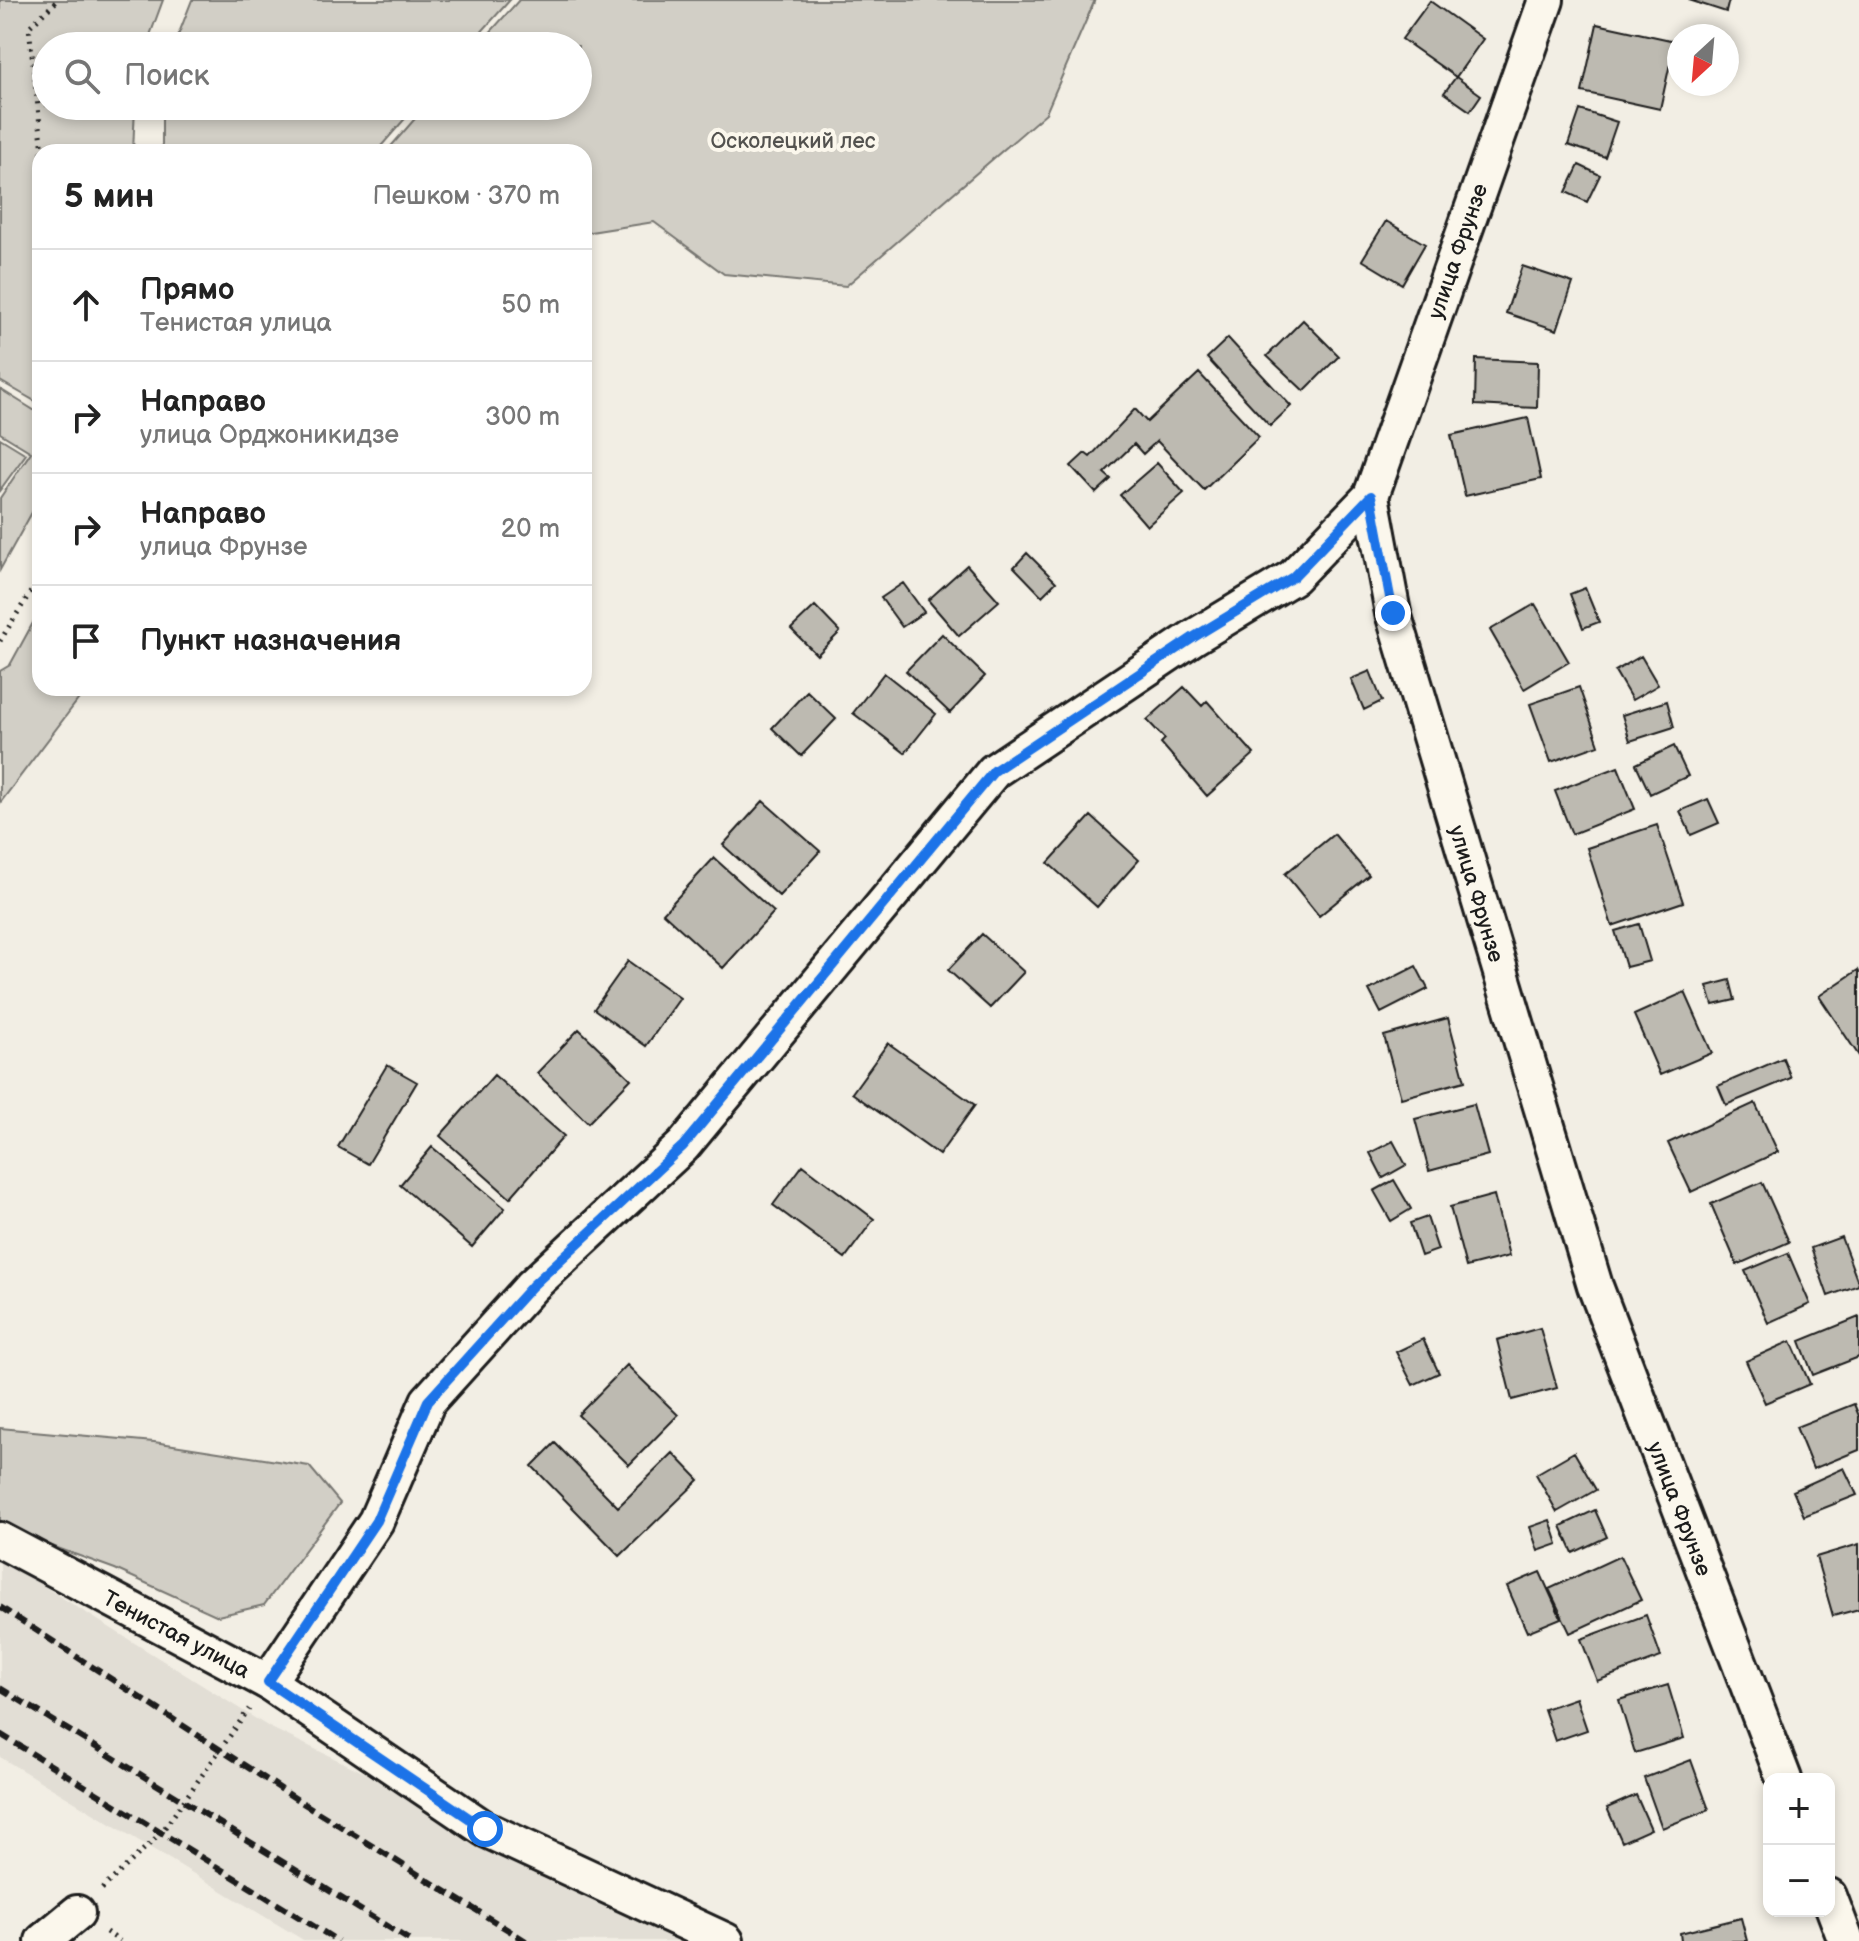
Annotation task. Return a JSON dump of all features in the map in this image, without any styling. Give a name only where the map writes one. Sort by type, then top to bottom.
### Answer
[{"type":"street","name":"улица Фрунзе","points":[[1546,0],[1371,496],[1393,613],[1595,1286],[1782,1773]]},
{"type":"street","points":[[268,1682],[376,1521],[428,1401],[532,1286],[683,1146],[994,771],[1194,637],[1293,577],[1371,496]]},
{"type":"street","name":"Тенистая улица","points":[[0,1540],[268,1682],[485,1829],[726,1941]]},
{"type":"street","points":[[1835,1912],[1846,1941]]},
{"type":"street","points":[[43,1941],[77,1913]]},
{"type":"path","points":[[32,54],[29,27],[58,0]]},
{"type":"path","points":[[39,120],[42,144]]},
{"type":"path","points":[[0,641],[32,590]]},
{"type":"path","points":[[77,1913],[161,1833],[268,1682]]},
{"type":"shaded area","points":[[0,1559],[269,1727],[716,1941],[305,1941],[0,1757]]},
{"type":"green space","points":[[0,0],[163,0],[151,32],[32,32],[32,120],[134,120],[133,144],[32,144],[32,399],[0,381]]},
{"type":"green space","points":[[192,0],[510,0],[481,32],[179,32]]},
{"type":"green space","name":"Осколецкий лес","points":[[519,0],[1095,0],[1046,113],[846,286],[724,274],[654,222],[592,232],[592,144],[393,144],[414,120],[592,120],[592,32],[490,32]]},
{"type":"green space","points":[[162,120],[404,120],[383,144],[162,144]]},
{"type":"green space","points":[[0,389],[32,409],[32,512],[0,570],[0,498],[31,452],[0,433]]},
{"type":"green space","points":[[0,438],[26,454],[0,490]]},
{"type":"green space","points":[[32,625],[32,696],[81,696],[0,803],[0,671],[10,665]]},
{"type":"green space","points":[[0,1428],[154,1442],[309,1466],[340,1503],[264,1605],[218,1616],[115,1569],[0,1527]]},
{"type":"building","points":[[1689,0],[1729,0],[1726,12]]},
{"type":"building","points":[[1430,1],[1483,39],[1456,77],[1402,39]]},
{"type":"building","points":[[1597,24],[1667,39],[1667,77],[1660,109],[1582,92]]},
{"type":"building","points":[[1456,77],[1481,95],[1470,111],[1444,93]]},
{"type":"building","points":[[1580,110],[1617,122],[1605,157],[1568,145]]},
{"type":"building","points":[[1579,165],[1600,175],[1587,202],[1566,192]]},
{"type":"building","points":[[1386,221],[1425,244],[1402,284],[1362,260]]},
{"type":"building","points":[[1522,266],[1573,283],[1557,330],[1506,313]]},
{"type":"building","points":[[1303,320],[1339,356],[1304,391],[1267,356]]},
{"type":"building","points":[[1228,338],[1291,406],[1270,426],[1207,358]]},
{"type":"building","points":[[1476,359],[1538,362],[1537,408],[1475,405]]},
{"type":"building","points":[[1199,373],[1259,437],[1204,490],[1157,441],[1143,454],[1134,444],[1104,473],[1111,479],[1096,493],[1071,466],[1085,453],[1090,457],[1135,409],[1147,422]]},
{"type":"building","points":[[1528,418],[1541,479],[1465,496],[1451,435]]},
{"type":"building","points":[[1157,463],[1184,493],[1147,526],[1120,495]]},
{"type":"building","points":[[1027,553],[1056,582],[1042,596],[1014,567]]},
{"type":"building","points":[[967,565],[999,601],[959,636],[928,600]]},
{"type":"building","points":[[903,583],[924,612],[902,627],[881,598]]},
{"type":"building","points":[[1585,588],[1599,622],[1583,628],[1570,594]]},
{"type":"building","points":[[1535,604],[1569,662],[1524,689],[1490,630]]},
{"type":"building","points":[[815,606],[840,632],[817,655],[791,629]]},
{"type":"building","points":[[942,634],[985,676],[950,713],[906,671]]},
{"type":"building","points":[[1641,656],[1658,685],[1632,700],[1615,671]]},
{"type":"building","points":[[1370,671],[1382,701],[1364,710],[1351,679]]},
{"type":"building","points":[[884,673],[936,714],[905,753],[853,713]]},
{"type":"building","points":[[1184,687],[1202,706],[1207,701],[1254,754],[1207,796],[1161,743],[1165,739],[1147,720]]},
{"type":"building","points":[[1579,687],[1599,745],[1551,762],[1530,704]]},
{"type":"building","points":[[807,691],[836,719],[801,756],[772,728]]},
{"type":"building","points":[[1667,701],[1674,727],[1630,741],[1622,715]]},
{"type":"building","points":[[1674,746],[1688,776],[1650,794],[1636,764]]},
{"type":"building","points":[[1618,767],[1635,809],[1572,834],[1555,791]]},
{"type":"building","points":[[1708,799],[1719,823],[1691,835],[1680,811]]},
{"type":"building","points":[[763,801],[820,851],[779,896],[723,845]]},
{"type":"building","points":[[1091,816],[1139,860],[1097,907],[1048,863]]},
{"type":"building","points":[[1657,825],[1683,902],[1612,926],[1587,848]]},
{"type":"building","points":[[1334,834],[1369,875],[1319,916],[1285,874]]},
{"type":"building","points":[[714,858],[774,912],[723,968],[663,913]]},
{"type":"building","points":[[1639,924],[1650,961],[1626,967],[1615,931]]},
{"type":"building","points":[[982,934],[1024,972],[990,1008],[948,970]]},
{"type":"building","points":[[628,961],[680,998],[646,1046],[594,1009]]},
{"type":"building","points":[[1416,966],[1428,989],[1381,1013],[1369,990]]},
{"type":"building","points":[[1859,972],[1859,1056],[1819,996]]},
{"type":"building","points":[[1730,980],[1735,1000],[1713,1005],[1707,986]]},
{"type":"building","points":[[1685,992],[1712,1053],[1660,1075],[1634,1015]]},
{"type":"building","points":[[1448,1018],[1465,1081],[1401,1098],[1384,1036]]},
{"type":"building","points":[[579,1029],[631,1079],[588,1123],[537,1073]]},
{"type":"building","points":[[888,1043],[975,1105],[939,1155],[852,1093]]},
{"type":"building","points":[[1783,1058],[1791,1078],[1726,1105],[1718,1086]]},
{"type":"building","points":[[387,1065],[417,1082],[368,1164],[338,1147]]},
{"type":"building","points":[[494,1075],[564,1136],[510,1198],[440,1136]]},
{"type":"building","points":[[1755,1103],[1778,1152],[1691,1192],[1668,1143]]},
{"type":"building","points":[[1474,1104],[1488,1155],[1429,1171],[1415,1119]]},
{"type":"building","points":[[1393,1141],[1406,1165],[1383,1178],[1370,1153]]},
{"type":"building","points":[[432,1147],[505,1208],[472,1247],[400,1185]]},
{"type":"building","points":[[803,1165],[874,1219],[845,1258],[773,1205]]},
{"type":"building","points":[[1394,1180],[1411,1209],[1391,1221],[1374,1191]]},
{"type":"building","points":[[1762,1182],[1789,1242],[1737,1265],[1711,1204]]},
{"type":"building","points":[[1494,1195],[1509,1256],[1466,1267],[1450,1207]]},
{"type":"building","points":[[1427,1217],[1438,1250],[1421,1256],[1410,1223]]},
{"type":"building","points":[[1841,1237],[1859,1285],[1828,1296],[1811,1248]]},
{"type":"building","points":[[1788,1253],[1810,1304],[1768,1323],[1745,1271]]},
{"type":"building","points":[[1859,1317],[1859,1357],[1813,1375],[1800,1341]]},
{"type":"building","points":[[1540,1328],[1557,1388],[1512,1400],[1497,1340]]},
{"type":"building","points":[[1423,1339],[1439,1373],[1413,1385],[1396,1352]]},
{"type":"building","points":[[1791,1341],[1810,1384],[1765,1403],[1746,1361]]},
{"type":"building","points":[[627,1365],[678,1415],[629,1465],[578,1415]]},
{"type":"building","points":[[1854,1404],[1859,1416],[1859,1450],[1813,1469],[1796,1427]]},
{"type":"building","points":[[555,1443],[618,1507],[673,1453],[699,1480],[620,1556],[532,1466]]},
{"type":"building","points":[[1574,1452],[1596,1490],[1557,1512],[1536,1474]]},
{"type":"building","points":[[1844,1468],[1857,1495],[1804,1516],[1793,1491]]},
{"type":"building","points":[[1595,1510],[1607,1537],[1573,1553],[1561,1526]]},
{"type":"building","points":[[1550,1520],[1558,1544],[1538,1551],[1530,1527]]},
{"type":"building","points":[[1859,1544],[1859,1609],[1833,1616],[1816,1557]]},
{"type":"building","points":[[1620,1556],[1641,1600],[1570,1633],[1549,1589]]},
{"type":"building","points":[[1540,1572],[1561,1618],[1527,1632],[1507,1586]]},
{"type":"building","points":[[1646,1615],[1661,1657],[1597,1681],[1581,1639]]},
{"type":"building","points":[[1668,1685],[1684,1738],[1635,1753],[1619,1700]]},
{"type":"building","points":[[1576,1698],[1587,1730],[1555,1741],[1544,1709]]},
{"type":"building","points":[[1691,1760],[1709,1810],[1662,1828],[1644,1778]]},
{"type":"building","points":[[1636,1795],[1651,1829],[1622,1842],[1607,1808]]},
{"type":"building","points":[[1741,1918],[1747,1941],[1681,1941],[1680,1933]]},
{"type":"railway","points":[[0,1607],[298,1800],[526,1941]]},
{"type":"railway","points":[[0,1688],[411,1941]]},
{"type":"railway","points":[[0,1734],[338,1941]]},
{"type":"route","points":[[485,1829],[268,1682],[376,1521],[428,1401],[532,1286],[683,1146],[994,771],[1194,637],[1293,577],[1371,496],[1393,613]]}]
